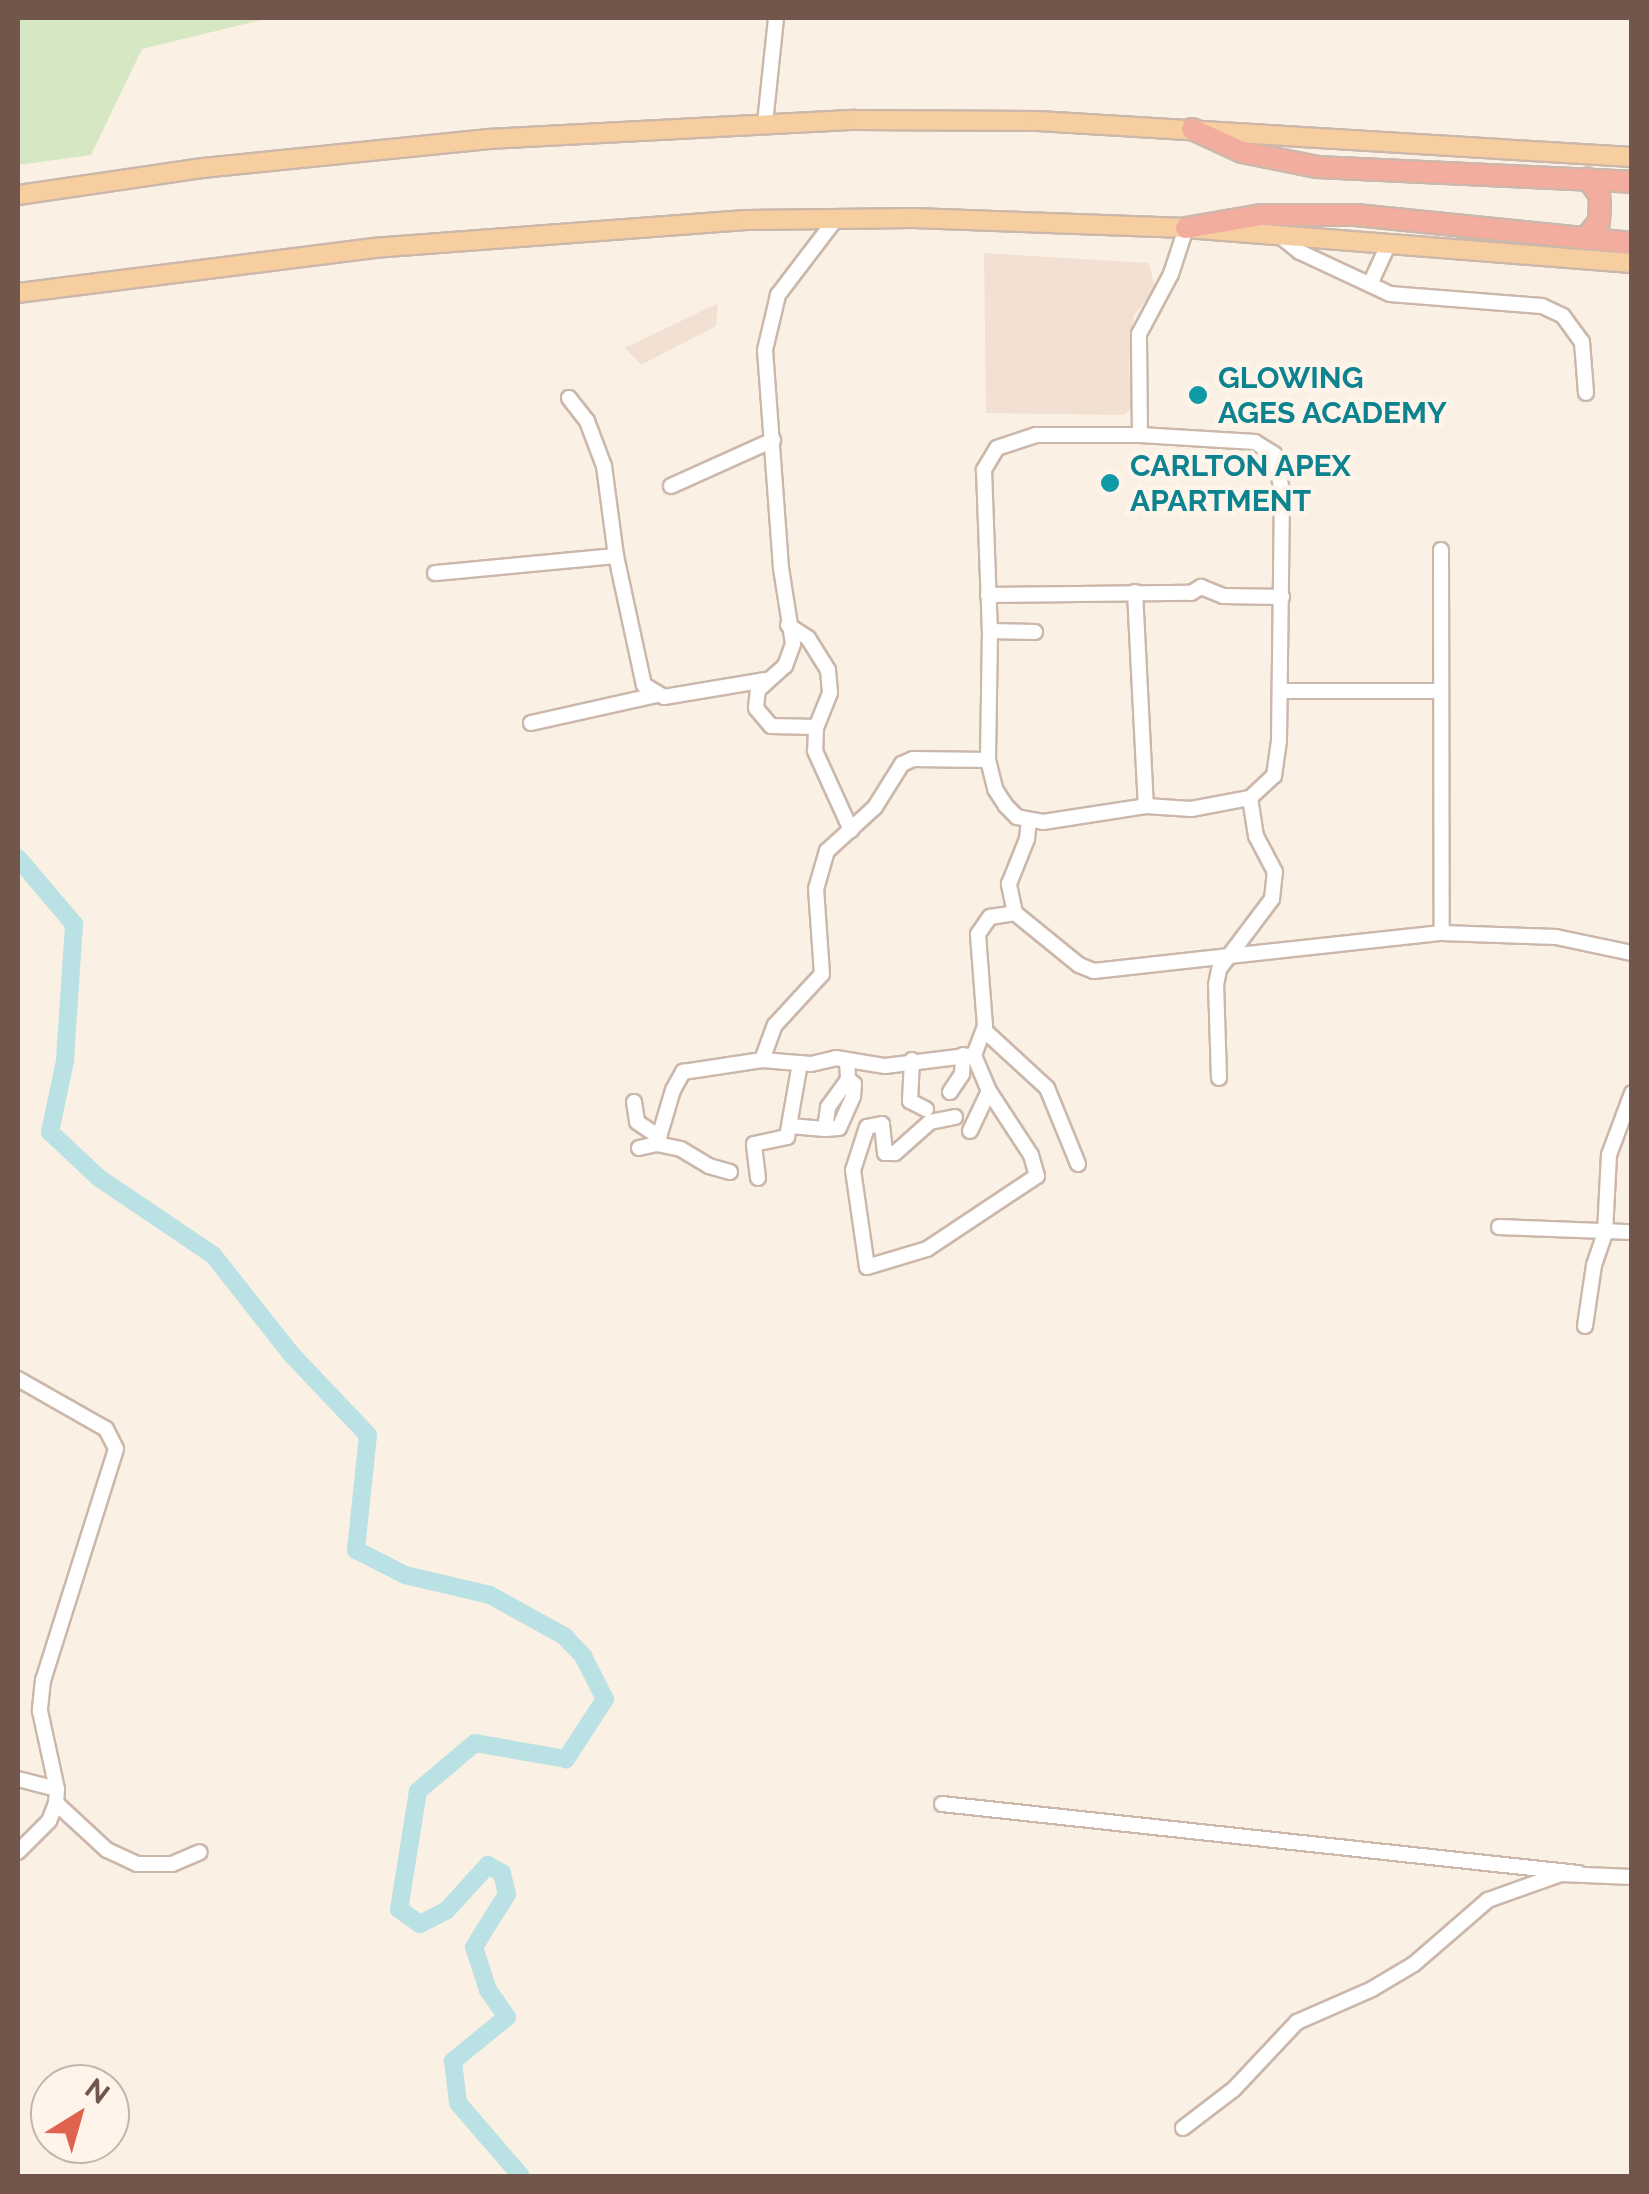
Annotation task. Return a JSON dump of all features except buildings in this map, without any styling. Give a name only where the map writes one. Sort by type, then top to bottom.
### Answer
[{"type":"highway","points":[[1192,129],[1275,162],[1412,175],[1632,182]]},
{"type":"highway","points":[[1585,239],[1598,222],[1600,205],[1600,194],[1588,179]]},
{"type":"highway","points":[[1186,228],[1261,215],[1356,215],[1632,242]]},
{"type":"main road","points":[[18,194],[203,168],[488,139],[766,123],[1038,121],[1632,157]]},
{"type":"main road","points":[[18,293],[373,248],[572,230],[836,219],[1186,228],[1632,262]]},
{"type":"street","points":[[766,123],[776,18]]},
{"type":"street","points":[[816,727],[771,726],[760,718],[756,696],[791,656],[765,350],[774,308],[788,281],[824,240],[836,219]]},
{"type":"street","points":[[1140,435],[1139,334],[1171,274],[1186,228]]},
{"type":"street","points":[[1280,236],[1300,252],[1390,294],[1415,299],[1542,306],[1563,316],[1582,342],[1586,393]]},
{"type":"street","points":[[1371,282],[1389,244]]},
{"type":"street","points":[[569,398],[587,421],[604,466],[638,672],[644,685],[656,695]]},
{"type":"street","points":[[1036,435],[1140,435],[1255,442],[1272,451],[1282,490],[1281,690],[1274,776],[1250,798],[1192,810],[1146,806],[1029,821],[1006,806],[995,789],[988,760],[990,632],[984,470],[991,454],[1006,443],[1036,435]]},
{"type":"street","points":[[671,486],[773,440]]},
{"type":"street","points":[[1441,550],[1442,934]]},
{"type":"street","points":[[435,574],[616,556]]},
{"type":"street","points":[[988,595],[1191,593],[1202,587],[1223,596],[1282,597]]},
{"type":"street","points":[[1134,592],[1146,806]]},
{"type":"street","points":[[788,625],[808,638],[828,670],[830,693],[816,727],[815,751],[850,830]]},
{"type":"street","points":[[990,632],[1035,632]]},
{"type":"street","points":[[531,723],[656,695],[767,680]]},
{"type":"street","points":[[1281,690],[1440,692]]},
{"type":"street","points":[[762,1060],[776,1025],[822,974],[816,890],[820,864],[875,806],[902,764],[913,759],[988,760]]},
{"type":"street","points":[[1219,1078],[1219,968],[1259,922],[1277,884],[1271,862],[1256,836],[1250,798]]},
{"type":"street","points":[[1029,821],[1027,839],[1009,884],[1015,914],[1079,965],[1094,971],[1442,934],[1556,937],[1632,954]]},
{"type":"street","points":[[950,1092],[984,1031],[978,934],[990,917],[1015,914]]},
{"type":"street","points":[[984,1031],[1048,1088],[1078,1164]]},
{"type":"street","points":[[658,1141],[682,1072],[762,1060],[800,1063],[836,1058],[884,1066],[969,1055]]},
{"type":"street","points":[[955,1118],[930,1122],[895,1153],[885,1153],[882,1124],[867,1127],[853,1170],[867,1267],[927,1249],[1037,1176],[1031,1155],[969,1055]]},
{"type":"street","points":[[912,1060],[910,1101],[926,1109]]},
{"type":"street","points":[[790,1126],[839,1128],[853,1096],[848,1061]]},
{"type":"street","points":[[758,1178],[754,1144],[787,1137],[800,1063]]},
{"type":"street","points":[[970,1132],[989,1091]]},
{"type":"street","points":[[1585,1326],[1594,1265],[1605,1233],[1609,1155],[1632,1094]]},
{"type":"street","points":[[634,1102],[637,1122],[658,1141],[730,1172]]},
{"type":"street","points":[[639,1148],[658,1141]]},
{"type":"street","points":[[1499,1227],[1632,1232]]},
{"type":"street","points":[[18,1379],[106,1428],[116,1449],[43,1680],[40,1710],[57,1796],[41,1831],[18,1852]]},
{"type":"street","points":[[18,1780],[57,1796],[107,1850],[137,1864],[172,1864],[200,1852]]},
{"type":"street","points":[[942,1804],[1632,1877]]},
{"type":"street","points":[[1183,2128],[1234,2089],[1297,2022],[1406,1970],[1488,1900],[1560,1874],[1578,1873]]},
{"type":"shaded area","points":[[984,253],[1149,263],[1155,289],[1134,315],[1129,368],[1131,408],[1124,415],[986,413]]},
{"type":"shaded area","points":[[718,303],[716,326],[641,365],[625,348]]},
{"type":"green space","points":[[18,18],[269,18],[142,49],[91,155],[18,165]]},
{"type":"waterway","points":[[18,858],[74,924],[65,1061],[50,1132],[99,1178],[213,1255],[292,1355],[368,1435],[356,1550],[405,1575],[490,1595],[564,1636],[583,1656],[605,1699],[566,1759],[475,1743],[418,1791],[399,1909],[420,1924],[447,1910],[488,1865],[502,1873],[507,1894],[474,1947],[488,1990],[507,2017],[453,2061],[458,2103],[521,2176]]},
{"type":"place","name":"GLOWING AGES ACADEMY","points":[[1198,395]]},
{"type":"place","name":"CARLTON APEX APARTMENT","points":[[1110,483]]}]
